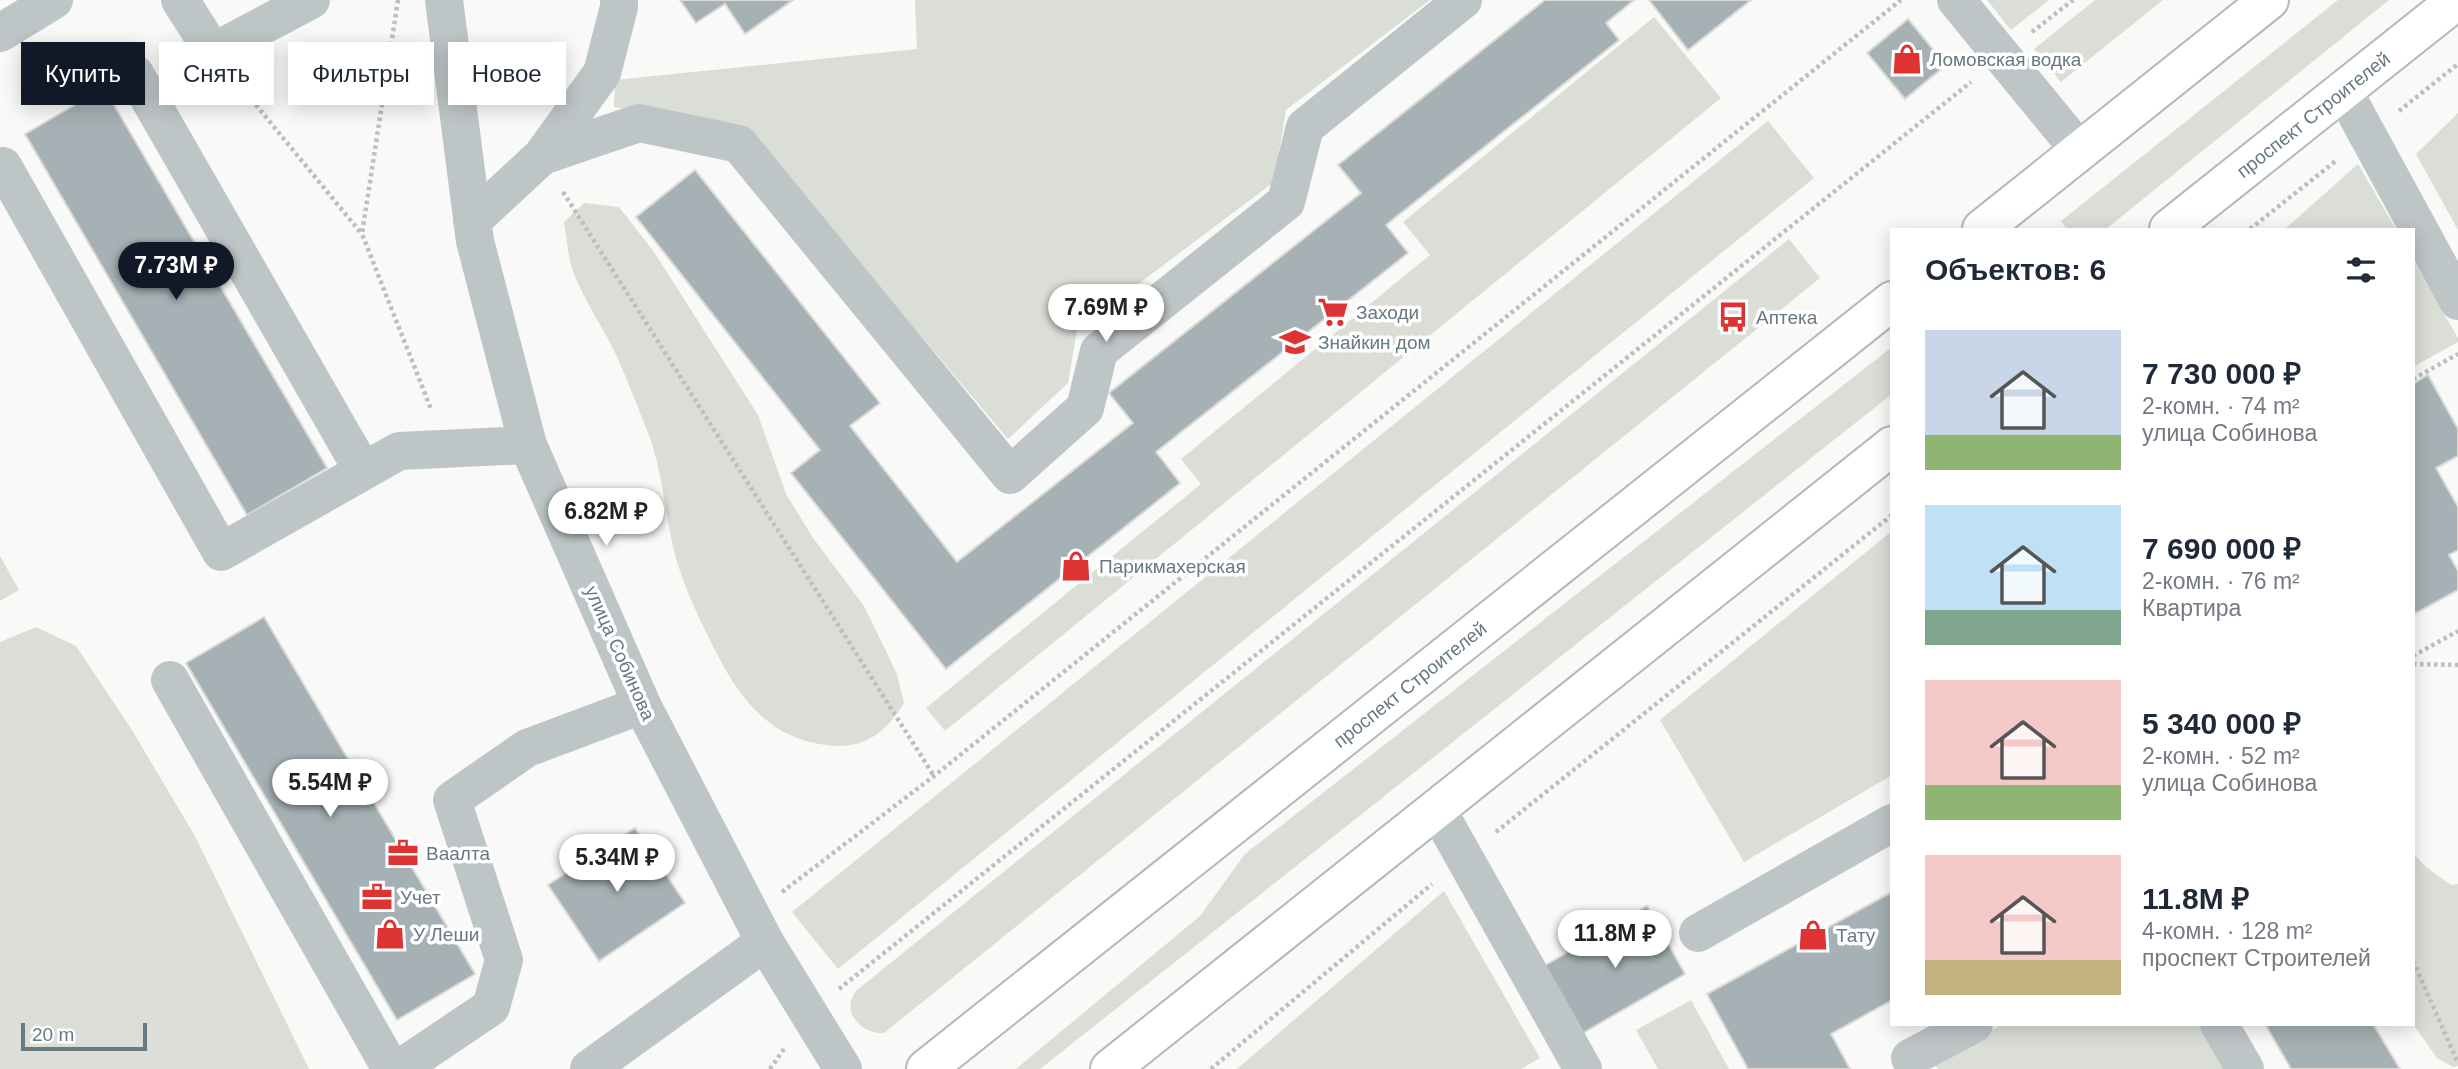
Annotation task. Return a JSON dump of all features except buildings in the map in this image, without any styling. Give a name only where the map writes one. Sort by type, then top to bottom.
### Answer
[{"type":"main road","points":[[1983,228],[2269,0]]},
{"type":"main road","name":"проспект Строителей","points":[[2170,228],[2457,0]]},
{"type":"main road","name":"проспект Строителей","points":[[926,1069],[1890,303]]},
{"type":"main road","points":[[1110,1069],[1890,448]]},
{"type":"street","points":[[0,33],[54,0]]},
{"type":"street","points":[[180,0],[207,42]]},
{"type":"street","points":[[232,42],[311,0]]},
{"type":"street","name":"улица Собинова","points":[[444,0],[475,241],[528,445],[642,705],[759,929],[843,1069]]},
{"type":"street","points":[[550,171],[602,73],[619,0]]},
{"type":"street","points":[[472,220],[550,171],[639,123],[739,144],[1010,475],[1084,408],[1099,351],[1286,202],[1305,127],[1463,0]]},
{"type":"street","points":[[1956,0],[2080,151]]},
{"type":"street","points":[[2343,90],[2458,302]]},
{"type":"street","points":[[145,91],[363,471]]},
{"type":"street","points":[[3,166],[221,552],[399,451],[528,445]]},
{"type":"street","points":[[170,680],[390,1069]]},
{"type":"street","points":[[399,1069],[491,1007],[504,960],[452,800],[527,748],[642,705]]},
{"type":"street","points":[[1437,810],[1583,1069]]},
{"type":"street","points":[[1698,933],[1890,824]]},
{"type":"street","points":[[589,1069],[759,929]]},
{"type":"street","points":[[1910,1058],[1970,1026]]},
{"type":"street","points":[[2220,1026],[2245,1069]]},
{"type":"path","points":[[362,234],[398,0]]},
{"type":"path","points":[[759,929],[934,776],[1901,0]]},
{"type":"path","points":[[770,1069],[810,1013],[2073,0]]},
{"type":"path","points":[[256,105],[362,234],[446,449]]},
{"type":"path","points":[[550,171],[934,776]]},
{"type":"path","points":[[2415,378],[2458,354]]},
{"type":"path","points":[[1210,1069],[1462,858],[1890,517]]},
{"type":"path","points":[[2415,655],[2458,631]]},
{"type":"path","points":[[2415,664],[2458,665]]},
{"type":"path","points":[[2415,966],[2458,1063]]},
{"type":"shaded area","points":[[915,0],[1430,0],[1286,110],[1274,182],[1077,330],[1068,383],[1008,439],[748,131],[614,107],[615,80],[917,49]]},
{"type":"shaded area","points":[[1987,0],[2049,0],[2011,30]]},
{"type":"shaded area","points":[[2095,0],[2163,0],[2061,82],[2034,49]]},
{"type":"shaded area","points":[[2338,0],[2389,0],[2107,228],[2066,228],[2061,221]]},
{"type":"shaded area","points":[[1654,17],[1721,98],[945,731],[926,708],[1201,484],[1181,459],[1430,255],[1403,222]]},
{"type":"shaded area","points":[[2458,113],[2458,230],[2416,154]]},
{"type":"shaded area","points":[[1768,121],[1814,178],[838,969],[792,912]]},
{"type":"shaded area","points":[[2358,164],[2395,228],[2286,228]]},
{"type":"shaded area","points":[[584,203],[619,207],[654,252],[758,415],[786,494],[813,538],[864,606],[897,674],[904,703],[889,723],[872,738],[839,746],[804,740],[784,732],[752,707],[728,674],[695,609],[677,562],[658,465],[630,386],[572,268],[564,222]]},
{"type":"shaded area","points":[[1789,239],[1820,278],[884,1033],[868,1030],[855,1020],[850,1005],[857,990]]},
{"type":"shaded area","points":[[2415,263],[2458,338],[2458,342],[2415,366]]},
{"type":"shaded area","points":[[1890,349],[1890,396],[1040,1069],[1016,1069],[1200,916],[1245,854]]},
{"type":"shaded area","points":[[1890,533],[1890,776],[1744,862],[1660,720]]},
{"type":"shaded area","points":[[0,556],[19,590],[0,601]]},
{"type":"shaded area","points":[[36,627],[76,646],[130,727],[195,836],[309,1069],[0,1069],[0,642]]},
{"type":"shaded area","points":[[2415,855],[2451,885],[2458,884],[2458,1066],[2453,1067],[2437,1058],[2414,1026]]},
{"type":"shaded area","points":[[1444,891],[1540,1058],[1521,1069],[1237,1069]]},
{"type":"shaded area","points":[[1691,1000],[1729,1069],[1658,1069],[1636,1030]]},
{"type":"shaded area","points":[[1999,1026],[2203,1026],[2227,1069],[1938,1069],[1934,1062]]},
{"type":"place","name":"Ломовская водка","points":[[1907,59]]},
{"type":"place","name":"Заходи","points":[[1333,312]]},
{"type":"place","name":"Аптека","points":[[1733,317]]},
{"type":"place","name":"Знайкин дом","points":[[1295,342]]},
{"type":"place","name":"Парикмахерская","points":[[1076,566]]},
{"type":"place","name":"Ваалта","points":[[403,853]]},
{"type":"place","name":"Учет","points":[[377,897]]},
{"type":"place","name":"У Леши","points":[[390,934]]},
{"type":"place","name":"Тату","points":[[1813,935]]}]
